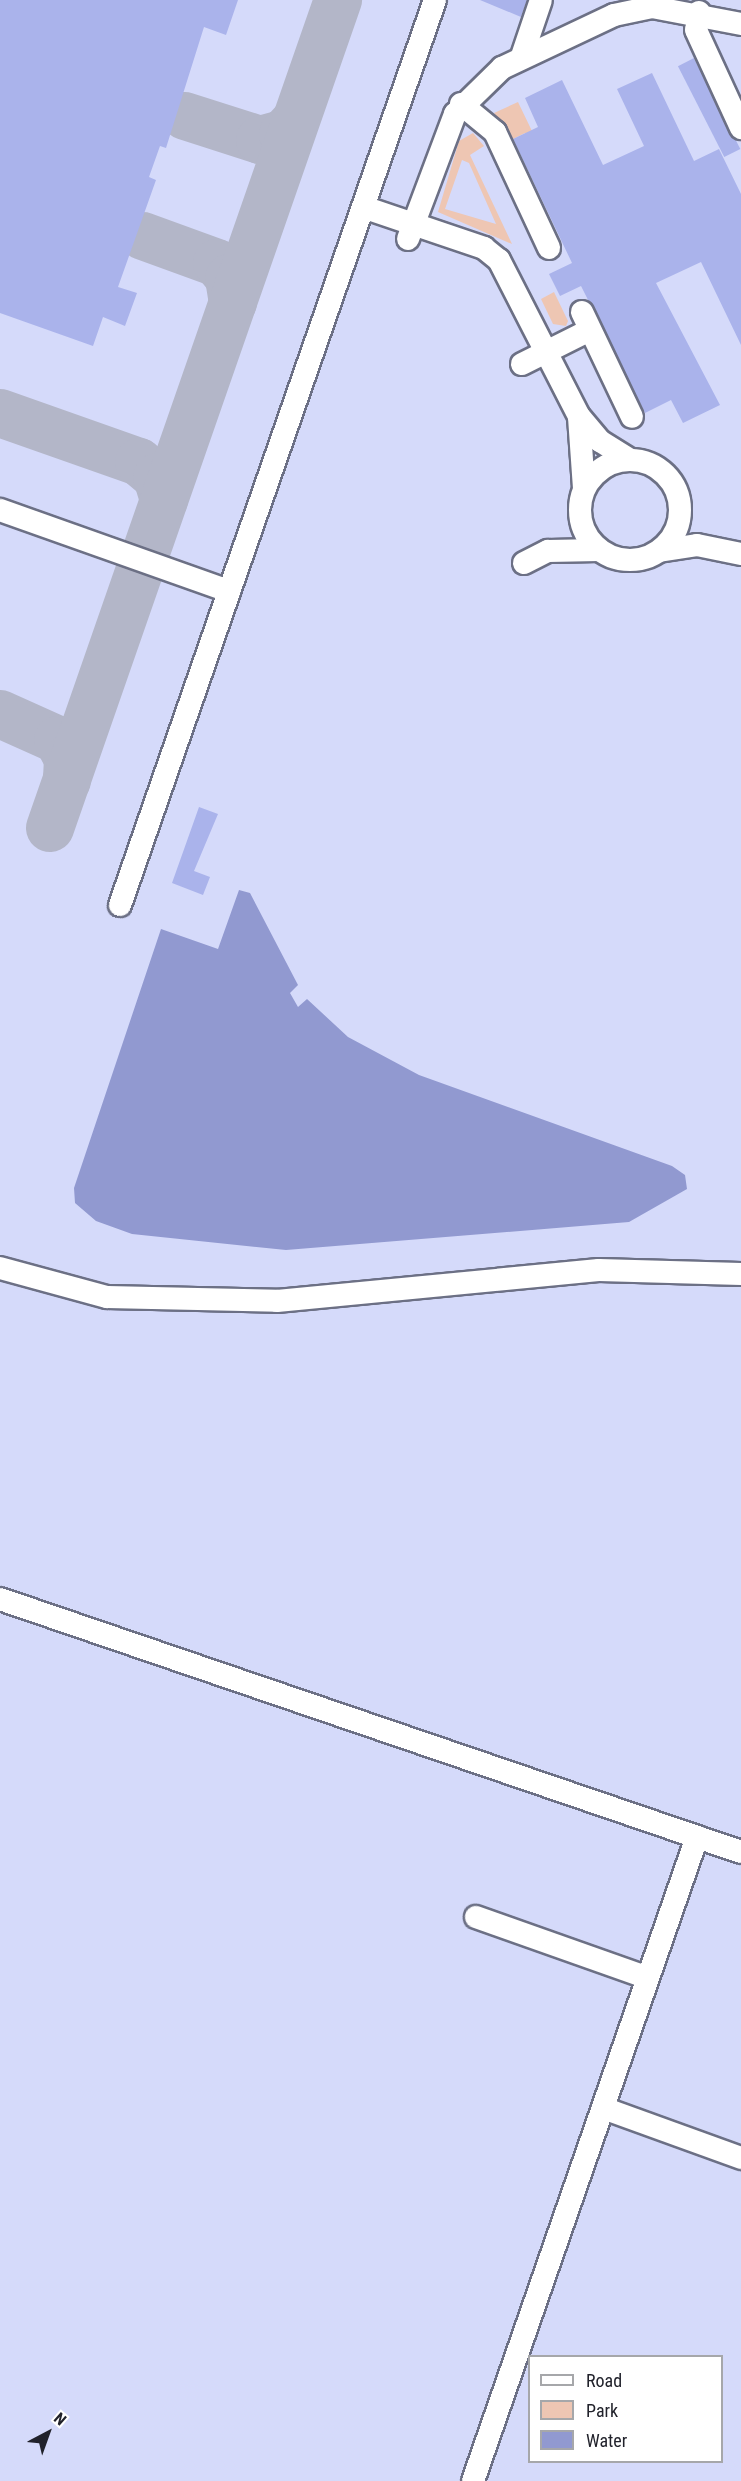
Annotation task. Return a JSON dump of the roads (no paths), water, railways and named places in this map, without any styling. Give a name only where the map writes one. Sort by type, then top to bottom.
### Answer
[{"type":"lane","points":[[120,905],[435,0]]},
{"type":"lane","points":[[522,56],[541,0]]},
{"type":"lane","points":[[410,231],[462,104],[489,77],[522,56],[627,6],[699,12],[741,24]]},
{"type":"lane","points":[[699,12],[696,30],[741,128]]},
{"type":"lane","points":[[462,104],[495,132],[549,248]]},
{"type":"lane","points":[[363,207],[410,231],[484,248],[499,260],[579,416],[600,441],[630,459],[662,472],[696,527],[739,553]]},
{"type":"lane","points":[[522,364],[547,351],[586,321],[632,417]]},
{"type":"lane","points":[[579,416],[586,535],[599,550]]},
{"type":"lane","points":[[548,551],[603,467],[630,459]]},
{"type":"lane","points":[[659,551],[674,534],[679,501]]},
{"type":"lane","points":[[0,510],[229,591]]},
{"type":"lane","points":[[524,563],[548,551],[599,550],[622,560],[697,545],[739,553]]},
{"type":"lane","points":[[0,1268],[107,1297],[277,1301],[599,1270],[741,1274]]},
{"type":"lane","points":[[2,1606],[741,1851]]},
{"type":"lane","points":[[478,2479],[697,1837]]},
{"type":"lane","points":[[476,1917],[648,1978]]},
{"type":"lane","points":[[603,2108],[741,2158]]},
{"type":"water","points":[[239,890],[250,893],[298,985],[290,993],[298,1007],[307,999],[348,1037],[419,1075],[672,1166],[685,1175],[687,1189],[629,1222],[286,1250],[132,1234],[96,1221],[75,1203],[74,1188],[161,929],[218,949]]}]
